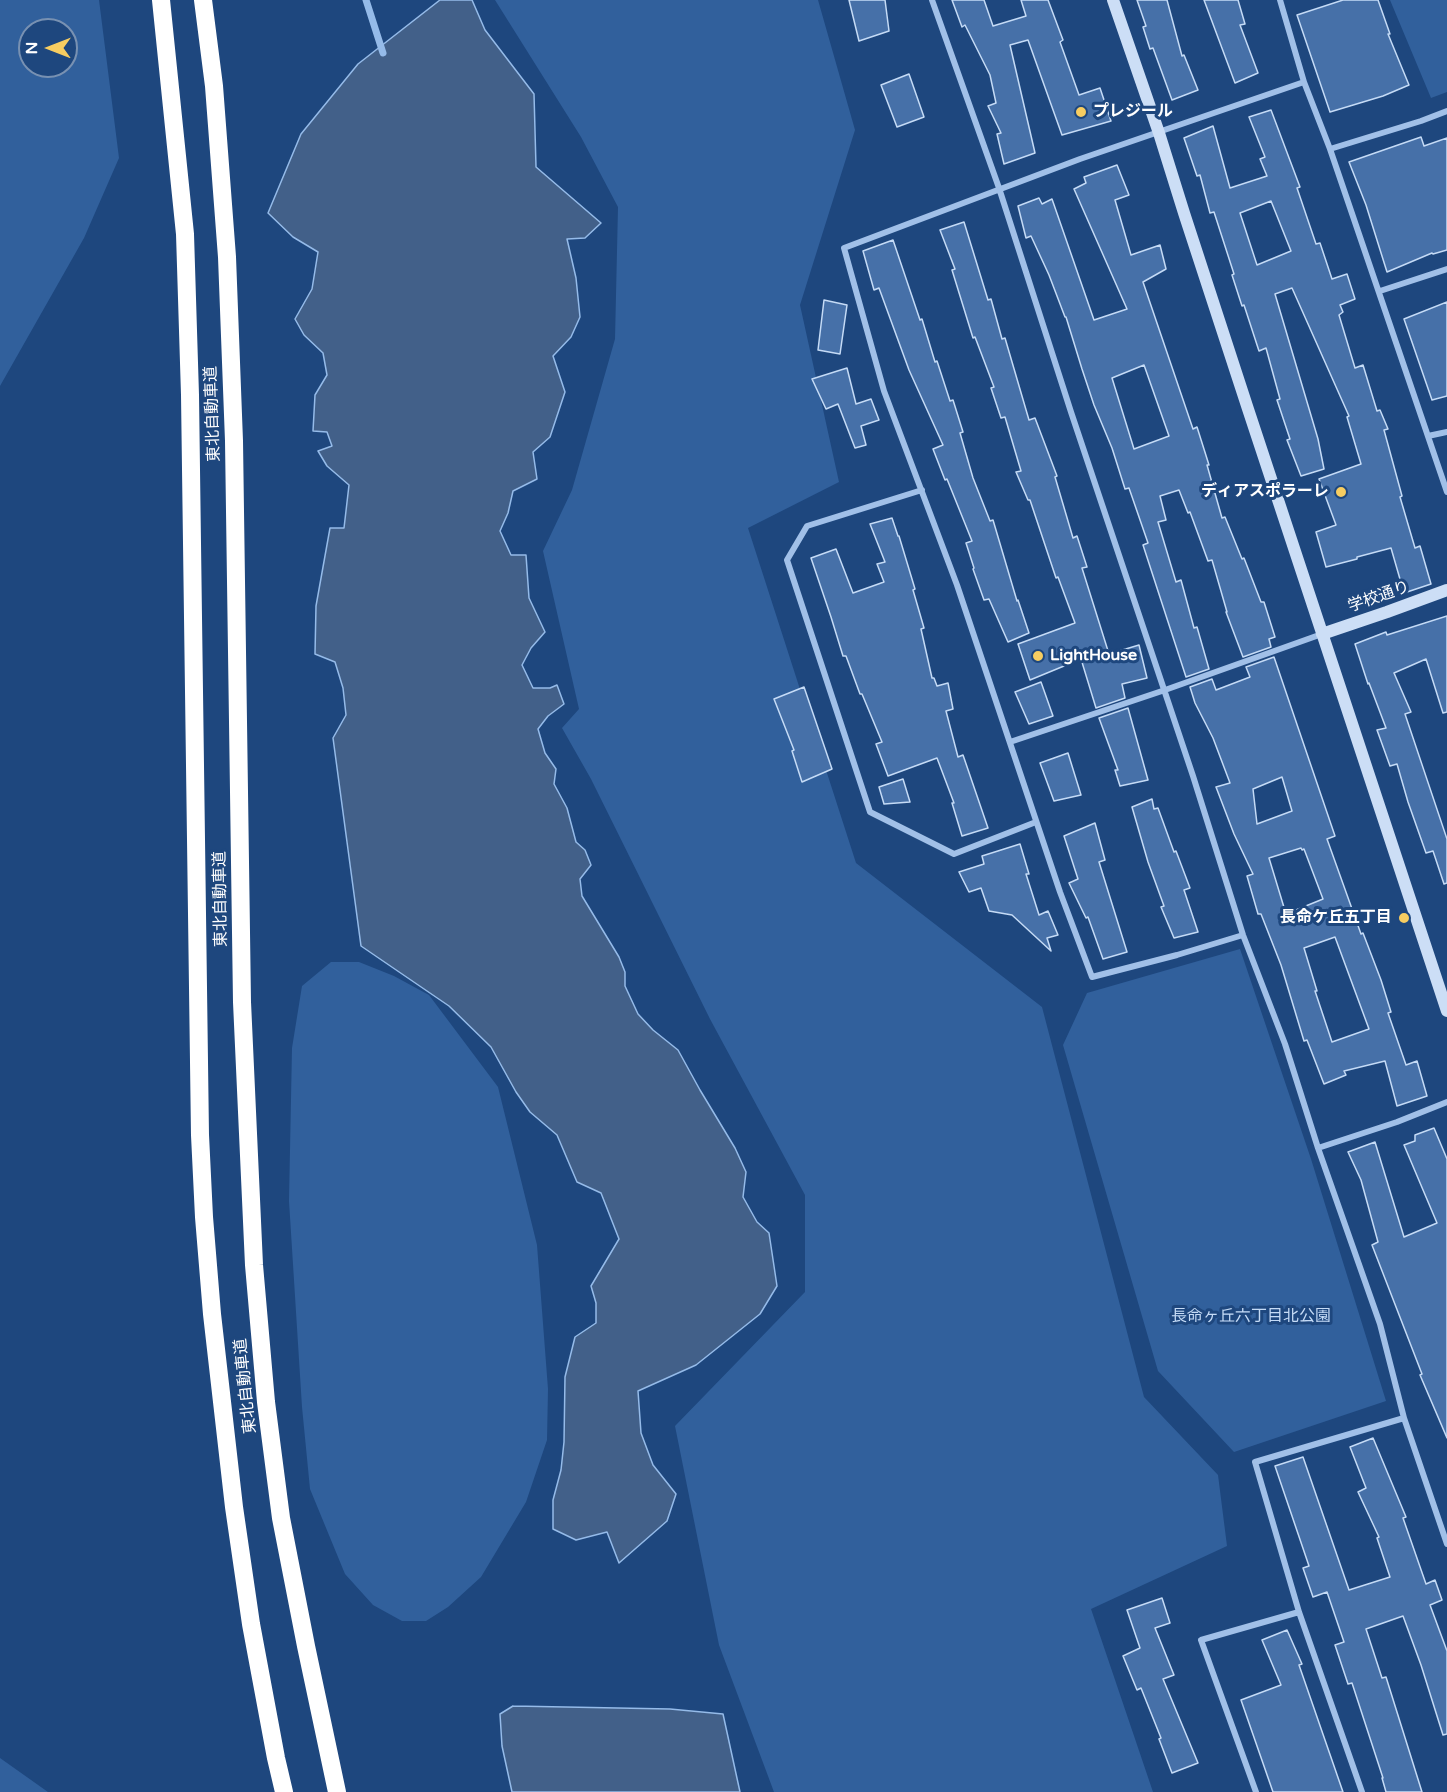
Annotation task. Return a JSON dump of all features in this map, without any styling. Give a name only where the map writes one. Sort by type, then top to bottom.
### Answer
[{"type":"highway","name":"東北自動車道","points":[[161,0],[185,234],[190,395],[200,1135],[204,1217],[212,1314],[234,1508],[251,1624],[284,1792]]},
{"type":"highway","name":"東北自動車道","points":[[203,0],[214,86],[228,280],[235,464],[242,1002],[254,1265],[266,1402],[281,1518],[337,1792]]},
{"type":"street","points":[[932,0],[999,188],[1071,412],[1165,690],[1243,935],[1285,1044],[1318,1148],[1380,1324],[1404,1418],[1447,1544]]},
{"type":"street","points":[[1113,0],[1159,133],[1447,1011]]},
{"type":"street","points":[[1280,0],[1304,82],[1330,148],[1380,291],[1447,492]]},
{"type":"street","points":[[1243,935],[1092,977],[1060,892],[957,585],[884,391],[844,248],[999,188],[1304,82]]},
{"type":"street","points":[[1330,148],[1447,111]]},
{"type":"street","points":[[1380,291],[1447,269]]},
{"type":"street","points":[[1428,436],[1447,432]]},
{"type":"street","points":[[921,490],[807,526],[787,560],[870,812],[954,854],[1036,822]]},
{"type":"street","name":"学校通り","points":[[1322,634],[1447,590]]},
{"type":"street","points":[[1010,742],[1322,634]]},
{"type":"street","points":[[1318,1148],[1397,1122],[1447,1102]]},
{"type":"street","points":[[1362,1792],[1299,1612],[1255,1462],[1404,1418]]},
{"type":"street","points":[[1256,1792],[1201,1641],[1299,1612]]},
{"type":"green space","points":[[0,0],[99,0],[119,158],[84,238],[0,386]]},
{"type":"green space","points":[[495,0],[818,0],[855,130],[800,305],[839,482],[748,528],[856,863],[1042,1007],[1144,1397],[1218,1475],[1227,1546],[1091,1609],[1153,1792],[774,1792],[719,1645],[675,1426],[805,1292],[805,1195],[710,1019],[591,779],[562,728],[579,709],[543,551],[572,490],[615,339],[618,207],[581,137]]},
{"type":"green space","points":[[1390,0],[1447,0],[1447,92],[1431,98]]},
{"type":"green space","name":"長命ヶ丘六丁目北公園","points":[[1240,949],[1311,1159],[1386,1401],[1234,1452],[1158,1371],[1063,1045],[1087,993]]},
{"type":"green space","points":[[331,962],[359,962],[394,976],[429,995],[498,1087],[537,1245],[548,1389],[547,1440],[526,1502],[481,1577],[448,1607],[426,1621],[402,1621],[373,1605],[345,1574],[310,1489],[302,1407],[289,1201],[292,1048],[302,986]]},
{"type":"green space","points":[[0,1758],[48,1792],[0,1792]]},
{"type":"shaded area","points":[[440,0],[472,0],[485,30],[534,94],[536,167],[601,223],[585,238],[567,239],[576,278],[580,317],[571,337],[553,356],[565,392],[550,437],[533,452],[537,479],[513,491],[508,513],[500,531],[511,555],[526,555],[529,598],[545,632],[531,648],[522,665],[533,688],[550,688],[557,685],[564,704],[548,716],[538,729],[545,753],[556,769],[554,784],[567,808],[576,842],[585,850],[591,865],[580,879],[582,896],[619,957],[625,972],[625,986],[638,1014],[653,1030],[678,1050],[735,1148],[746,1172],[743,1197],[757,1222],[769,1233],[777,1286],[760,1314],[696,1365],[638,1391],[641,1433],[653,1465],[676,1494],[667,1521],[619,1563],[607,1532],[576,1540],[553,1529],[553,1500],[561,1470],[564,1442],[565,1377],[575,1337],[596,1323],[596,1303],[591,1286],[619,1239],[601,1193],[577,1182],[557,1135],[530,1112],[491,1047],[449,1006],[361,946],[333,738],[346,715],[343,688],[335,662],[315,654],[316,606],[330,528],[344,528],[349,485],[327,466],[318,451],[332,446],[327,432],[313,431],[315,395],[327,375],[323,353],[304,335],[295,319],[312,289],[318,252],[293,237],[268,213],[301,134],[358,64]]},
{"type":"shaded area","points":[[513,1706],[670,1709],[723,1714],[740,1792],[512,1792],[502,1746],[500,1714]]},
{"type":"building","points":[[849,0],[885,0],[889,31],[859,41]]},
{"type":"building","points":[[952,0],[984,0],[993,26],[1026,16],[1021,0],[1048,0],[1063,40],[1060,42],[1079,95],[1100,88],[1111,121],[1062,135],[1028,40],[1010,45],[1035,153],[1004,164],[997,134],[1001,133],[988,106],[996,103],[990,75],[965,25],[962,27]]},
{"type":"building","points":[[1137,0],[1167,0],[1182,56],[1184,55],[1198,90],[1172,100],[1153,48],[1150,49],[1143,27],[1146,26]]},
{"type":"building","points":[[1204,0],[1238,0],[1245,24],[1240,25],[1258,73],[1235,83]]},
{"type":"building","points":[[1343,0],[1378,0],[1390,34],[1388,34],[1409,85],[1383,96],[1330,112],[1297,15]]},
{"type":"building","points":[[909,74],[924,117],[897,127],[881,85]]},
{"type":"building","points":[[1271,110],[1300,187],[1297,188],[1316,244],[1320,243],[1332,279],[1347,274],[1355,299],[1340,305],[1343,312],[1339,315],[1355,368],[1363,365],[1377,411],[1380,410],[1388,429],[1384,430],[1402,496],[1400,497],[1415,548],[1420,546],[1431,584],[1404,593],[1391,548],[1326,567],[1316,532],[1336,525],[1319,479],[1361,464],[1347,417],[1349,416],[1292,288],[1275,294],[1318,439],[1324,469],[1301,476],[1287,440],[1290,439],[1277,400],[1280,399],[1266,348],[1259,351],[1244,305],[1242,306],[1214,212],[1210,213],[1200,175],[1197,176],[1184,138],[1213,126],[1230,188],[1267,176],[1260,159],[1265,157],[1249,117]],"holes":[[[1271,201],[1291,251],[1257,265],[1240,213]]]},
{"type":"building","points":[[1421,137],[1424,146],[1447,138],[1447,250],[1432,253],[1387,272],[1366,205],[1349,162]]},
{"type":"building","points":[[1117,165],[1129,195],[1115,200],[1131,255],[1160,245],[1166,269],[1143,282],[1193,429],[1197,427],[1222,518],[1225,517],[1261,602],[1264,602],[1275,637],[1269,639],[1271,647],[1243,657],[1226,612],[1212,560],[1208,561],[1190,512],[1188,513],[1179,490],[1160,496],[1166,520],[1158,522],[1176,582],[1181,580],[1194,628],[1197,627],[1209,669],[1186,677],[1143,545],[1148,543],[1129,488],[1125,489],[1112,448],[1094,405],[1066,317],[1049,275],[1031,236],[1026,238],[1018,206],[1039,198],[1042,204],[1052,199],[1094,320],[1127,309],[1074,189],[1086,183],[1084,177]],"holes":[[[1144,365],[1169,436],[1134,449],[1112,378]]]},
{"type":"building","points":[[964,222],[988,300],[991,299],[1002,339],[1005,338],[1029,420],[1035,418],[1057,476],[1055,477],[1073,538],[1077,536],[1087,567],[1082,568],[1109,654],[1139,645],[1147,678],[1122,684],[1125,698],[1096,708],[1081,659],[1030,680],[1018,644],[1075,623],[1058,577],[1056,578],[1030,500],[1016,472],[1021,471],[1005,417],[1001,418],[991,388],[994,387],[975,337],[973,338],[952,270],[955,269],[940,230]]},
{"type":"building","points":[[893,240],[935,362],[937,361],[950,401],[953,400],[973,478],[990,521],[993,520],[1029,633],[1008,642],[989,599],[984,600],[966,543],[972,541],[933,449],[943,445],[909,370],[879,288],[874,290],[863,251]]},
{"type":"building","points":[[824,300],[847,305],[840,354],[818,350]]},
{"type":"building","points":[[1447,302],[1447,396],[1432,400],[1404,319]]},
{"type":"building","points":[[847,368],[856,404],[871,399],[879,420],[861,426],[866,445],[855,448],[838,404],[826,409],[812,379]]},
{"type":"building","points":[[892,518],[915,589],[913,590],[924,628],[921,629],[932,678],[937,686],[948,683],[953,709],[946,711],[958,757],[963,755],[988,828],[962,836],[952,803],[954,803],[937,758],[888,776],[876,744],[882,742],[846,656],[843,656],[811,558],[836,549],[853,593],[884,582],[877,564],[885,562],[870,524]]},
{"type":"building","points":[[1447,616],[1447,712],[1443,713],[1426,659],[1394,673],[1411,712],[1405,714],[1447,839],[1447,883],[1444,884],[1433,851],[1426,853],[1397,764],[1390,766],[1377,730],[1386,728],[1355,644],[1386,632],[1387,635]]},
{"type":"building","points":[[1274,657],[1335,836],[1327,839],[1361,934],[1363,933],[1381,980],[1391,1012],[1388,1013],[1406,1065],[1417,1061],[1427,1096],[1397,1106],[1385,1061],[1344,1071],[1346,1075],[1324,1084],[1307,1040],[1304,1041],[1281,965],[1261,914],[1258,914],[1247,876],[1253,874],[1234,834],[1216,787],[1230,783],[1190,687],[1212,679],[1216,690],[1250,677],[1246,667]],"holes":[[[1282,777],[1292,811],[1257,824],[1253,789]],[[1304,849],[1323,899],[1286,914],[1269,858]],[[1335,937],[1369,1029],[1332,1042],[1304,948]]]},
{"type":"building","points":[[1041,682],[1053,716],[1029,724],[1015,692]]},
{"type":"building","points":[[804,687],[832,769],[802,782],[792,751],[794,750],[774,699]]},
{"type":"building","points":[[1128,708],[1148,780],[1120,786],[1115,770],[1118,770],[1099,718]]},
{"type":"building","points":[[1068,753],[1081,795],[1054,801],[1040,763]]},
{"type":"building","points":[[903,779],[910,802],[884,804],[879,787]]},
{"type":"building","points":[[1152,799],[1154,809],[1158,808],[1190,888],[1184,890],[1198,932],[1174,938],[1161,907],[1164,906],[1132,807]]},
{"type":"building","points":[[1095,823],[1105,860],[1099,862],[1127,952],[1103,959],[1088,917],[1086,918],[1069,883],[1078,879],[1064,836]]},
{"type":"building","points":[[1020,844],[1029,874],[1026,874],[1039,915],[1048,911],[1058,935],[1047,938],[1051,951],[1012,915],[989,911],[981,888],[969,892],[959,872],[984,864],[982,856]]},
{"type":"building","points":[[1434,1128],[1447,1159],[1447,1438],[1420,1375],[1422,1374],[1372,1245],[1378,1242],[1361,1180],[1348,1152],[1375,1142],[1404,1237],[1437,1223],[1404,1145],[1415,1141],[1415,1135]]},
{"type":"building","points":[[1373,1438],[1406,1517],[1403,1518],[1426,1584],[1435,1580],[1442,1600],[1430,1605],[1447,1651],[1447,1734],[1443,1735],[1403,1616],[1366,1629],[1382,1678],[1386,1677],[1422,1792],[1386,1792],[1352,1683],[1348,1684],[1335,1645],[1344,1642],[1327,1592],[1313,1597],[1303,1568],[1309,1566],[1275,1466],[1303,1457],[1349,1590],[1390,1577],[1377,1538],[1379,1537],[1358,1492],[1366,1488],[1350,1447]]},
{"type":"building","points":[[1162,1598],[1170,1623],[1155,1628],[1174,1675],[1163,1679],[1198,1763],[1172,1773],[1141,1688],[1137,1690],[1123,1656],[1140,1648],[1127,1610]]},
{"type":"building","points":[[1287,1630],[1302,1664],[1299,1665],[1343,1792],[1273,1792],[1241,1700],[1281,1685],[1262,1640]]},
{"type":"waterway","points":[[366,0],[383,53]]},
{"type":"place","name":"プレジール","points":[[1081,112]]},
{"type":"place","name":"ディアスポラーレ","points":[[1341,492]]},
{"type":"place","name":"LightHouse","points":[[1038,656]]},
{"type":"place","name":"長命ケ丘五丁目","points":[[1404,918]]}]
